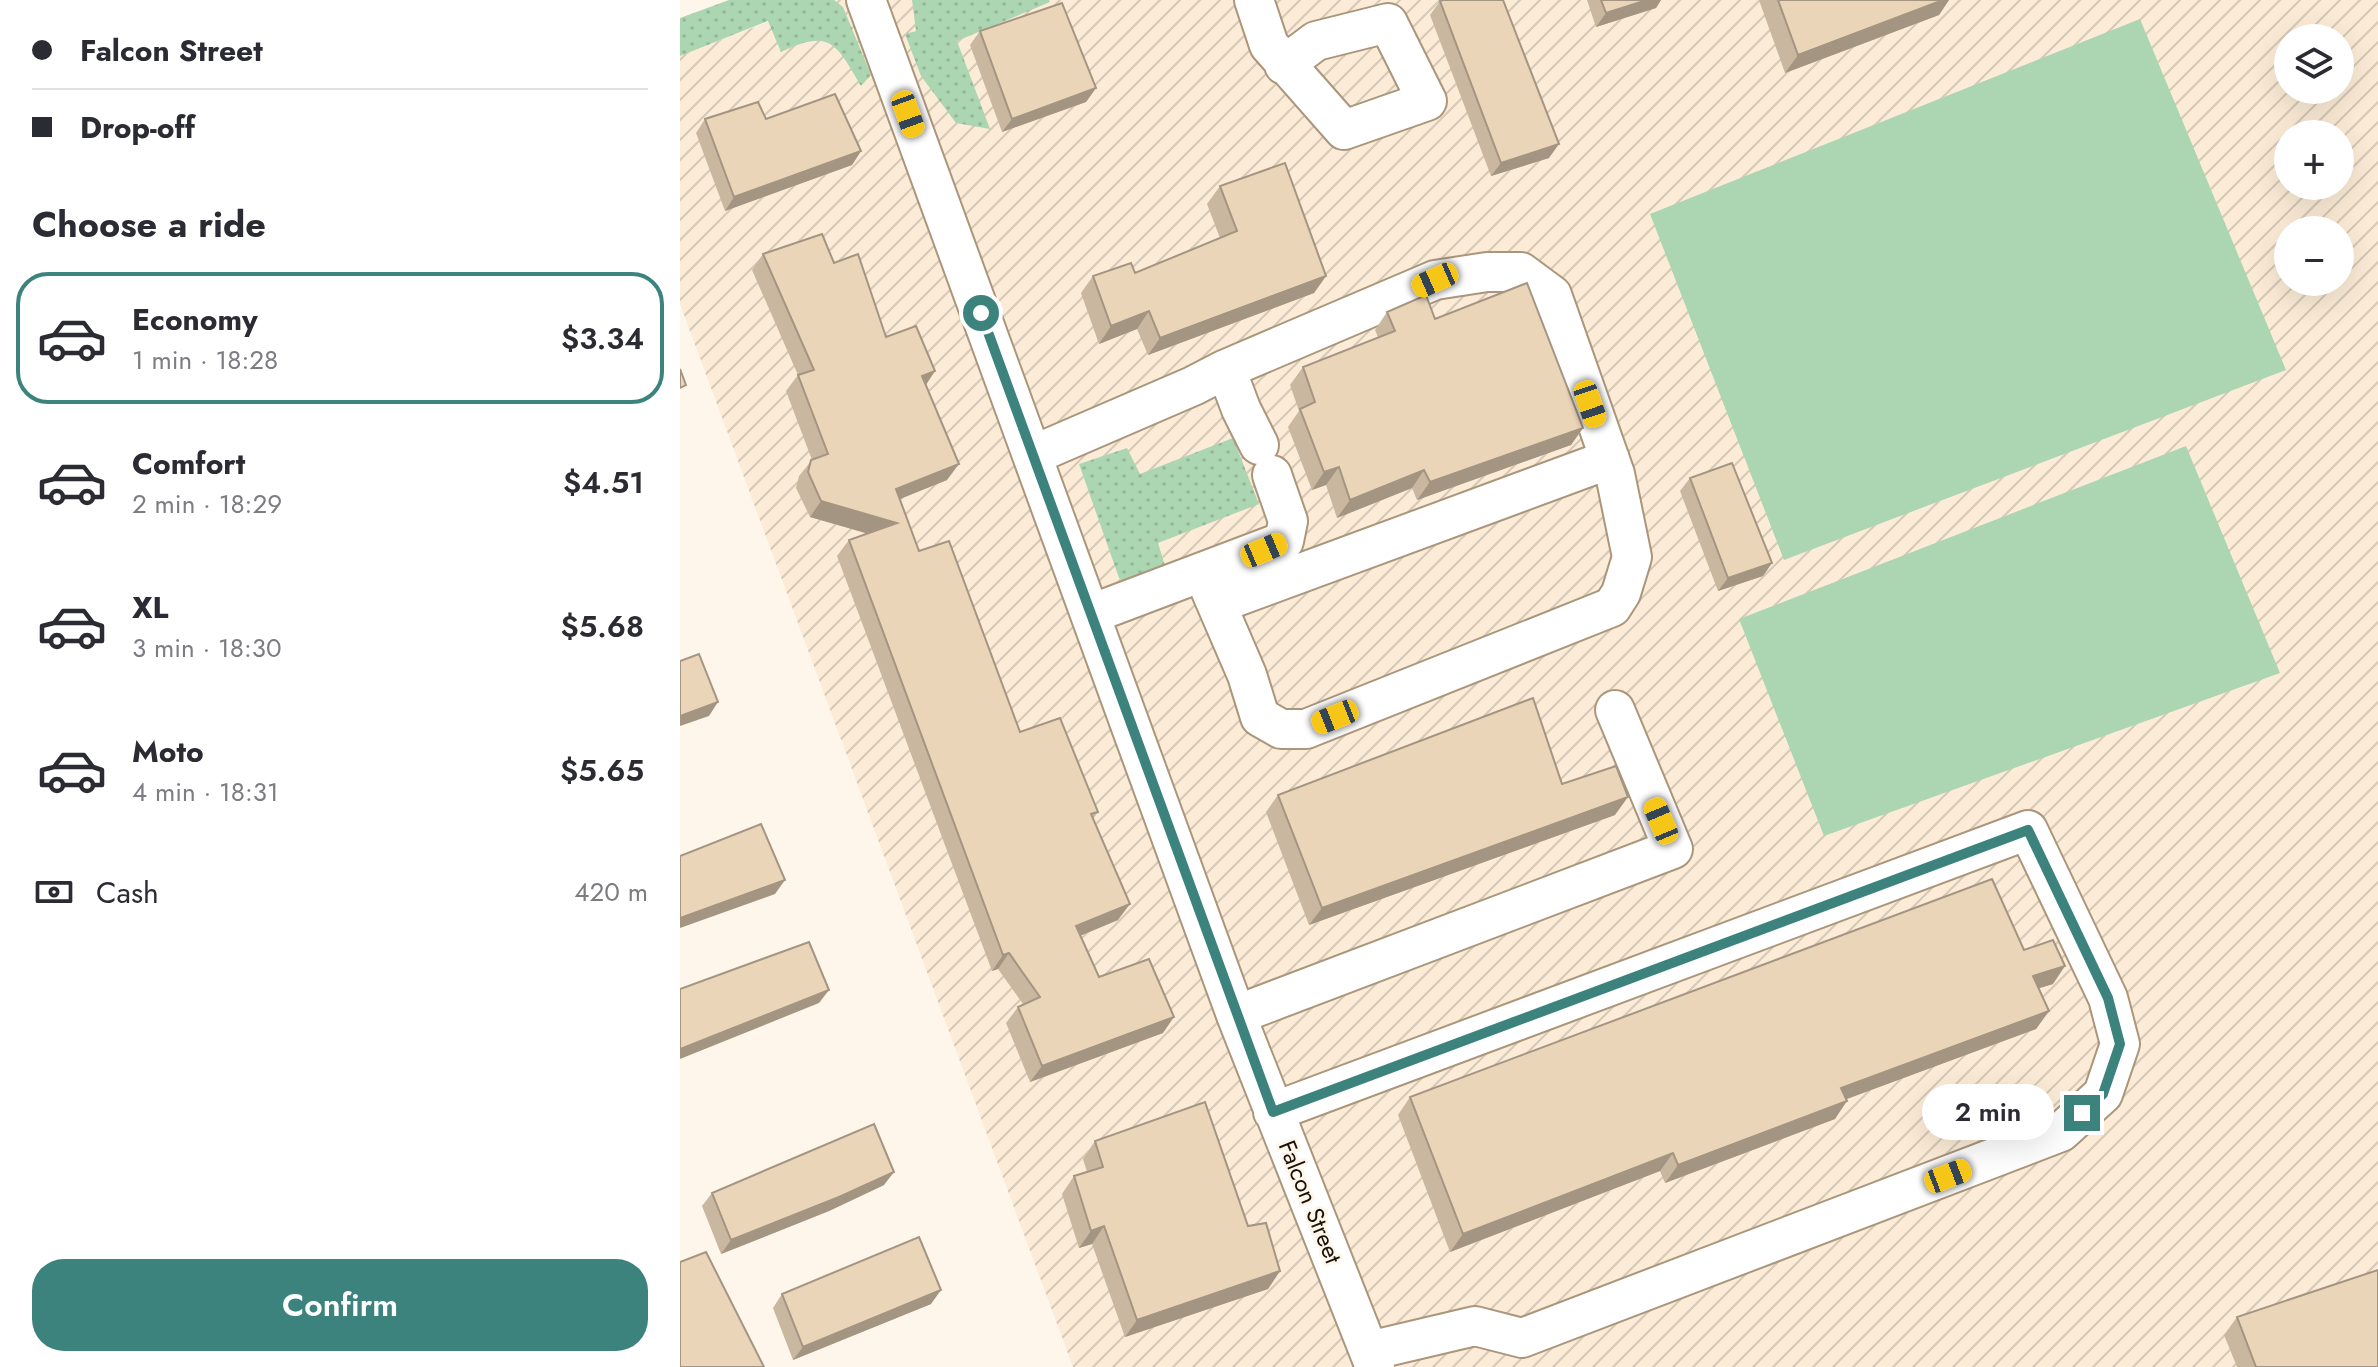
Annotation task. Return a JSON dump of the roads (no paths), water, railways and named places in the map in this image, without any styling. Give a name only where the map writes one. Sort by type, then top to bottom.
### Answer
[{"type":"street","name":"Falcon Street","points":[[866,0],[1236,1015],[1372,1359]]},
{"type":"street","points":[[1254,0],[1269,45],[1284,65]]},
{"type":"street","points":[[1033,455],[1435,280],[1487,272],[1521,272],[1552,295],[1610,459],[1628,527],[1632,557],[1621,593],[1612,607],[1306,729],[1281,729],[1260,717],[1247,675],[1210,589]]},
{"type":"street","points":[[1210,589],[1284,541],[1288,521],[1226,369]]},
{"type":"street","points":[[1091,614],[1210,589],[1610,459]]},
{"type":"street","points":[[1236,1015],[1673,849],[1615,710]]},
{"type":"street","points":[[1273,1112],[2028,830],[2108,998],[2120,1044],[2103,1094],[2061,1132],[1522,1338],[1475,1326],[1372,1359]]}]
